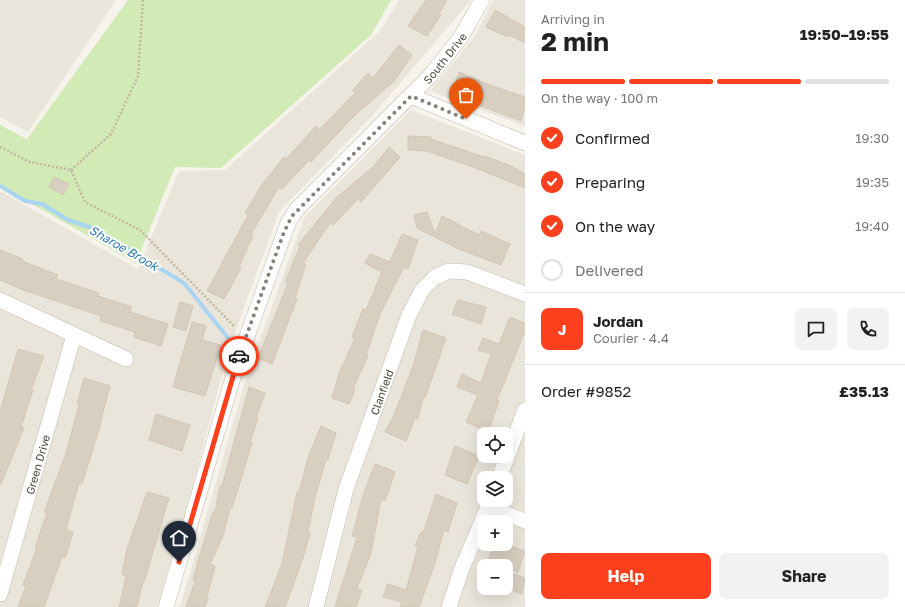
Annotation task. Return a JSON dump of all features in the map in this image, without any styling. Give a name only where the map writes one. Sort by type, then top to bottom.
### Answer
[{"type":"street","name":"South Drive","points":[[166,607],[245,337],[284,232],[292,216],[430,76],[461,37],[482,0]]},
{"type":"street","points":[[411,96],[525,143]]},
{"type":"street","name":"Clanfield","points":[[316,607],[350,476],[409,315],[422,290],[429,282],[442,273],[458,270],[525,294]]},
{"type":"street","points":[[0,300],[126,359]]},
{"type":"street","name":"Green Drive","points":[[0,594],[74,335]]},
{"type":"street","points":[[502,471],[525,410]]},
{"type":"street","points":[[449,607],[462,568],[488,507]]},
{"type":"street","points":[[498,507],[525,521]]},
{"type":"path","points":[[71,170],[111,134],[138,76],[143,0]]},
{"type":"path","points":[[0,147],[30,162],[71,170]]},
{"type":"path","points":[[71,170],[85,202],[140,230],[245,337]]},
{"type":"shaded area","points":[[0,0],[116,0],[28,132],[0,117]]},
{"type":"shaded area","points":[[399,0],[471,0],[372,116],[279,212],[228,352],[191,492],[157,607],[0,607],[0,191],[138,269],[179,171],[225,170],[380,31]]},
{"type":"shaded area","points":[[493,0],[525,0],[525,126],[430,91],[475,36]]},
{"type":"shaded area","points":[[411,110],[525,155],[525,607],[180,607],[247,375],[304,218]]},
{"type":"green space","points":[[128,0],[391,0],[371,35],[221,168],[175,167],[136,263],[0,186],[0,125],[27,139]]},
{"type":"building","points":[[426,0],[447,0],[439,14],[441,15],[427,36],[408,26]]},
{"type":"building","points":[[495,10],[525,27],[525,43],[509,35],[508,37],[486,27]]},
{"type":"building","points":[[399,45],[412,55],[395,80],[353,117],[311,162],[309,160],[282,189],[279,187],[251,234],[253,235],[239,267],[241,268],[224,299],[207,291],[248,215],[245,213],[261,186],[284,157],[286,159],[316,126],[319,130],[355,93],[353,90],[368,73],[373,78]]},
{"type":"building","points":[[459,72],[487,84],[525,97],[525,108],[521,121],[452,95]]},
{"type":"building","points":[[408,136],[431,137],[431,139],[484,157],[485,156],[513,167],[525,174],[525,188],[473,167],[427,151],[408,150]]},
{"type":"building","points":[[389,147],[400,157],[361,202],[358,199],[333,225],[330,223],[303,263],[306,264],[295,298],[297,299],[272,364],[258,358],[288,283],[285,282],[300,246],[298,245],[336,198],[373,167]]},
{"type":"building","points":[[54,177],[69,184],[63,195],[49,187]]},
{"type":"building","points":[[427,212],[435,234],[442,216],[479,235],[481,231],[510,244],[501,265],[461,250],[417,228],[414,215]]},
{"type":"building","points":[[402,234],[418,240],[408,269],[404,267],[380,314],[366,355],[368,356],[353,389],[355,390],[349,404],[332,398],[340,371],[355,338],[352,337],[363,309],[366,310],[382,272],[365,263],[370,254],[390,262]]},
{"type":"building","points":[[0,250],[23,259],[22,261],[58,275],[56,279],[99,293],[98,296],[132,307],[130,312],[168,324],[161,346],[134,337],[135,332],[100,321],[101,316],[23,290],[0,280]]},
{"type":"building","points":[[458,300],[486,307],[481,324],[452,314]]},
{"type":"building","points":[[180,302],[193,306],[186,331],[173,327]]},
{"type":"building","points":[[510,317],[525,323],[525,331],[497,400],[499,401],[490,427],[477,427],[466,422],[478,395],[457,387],[462,374],[481,383],[491,354],[478,350],[483,338],[499,344]]},
{"type":"building","points":[[192,322],[206,326],[202,340],[221,345],[205,396],[173,387]]},
{"type":"building","points":[[423,330],[446,338],[425,398],[423,397],[418,419],[415,418],[406,441],[385,432],[394,415],[413,366]]},
{"type":"building","points":[[18,349],[44,356],[31,390],[33,390],[21,427],[24,428],[0,484],[0,411]]},
{"type":"building","points":[[84,378],[110,386],[101,423],[82,484],[79,483],[66,530],[73,532],[65,558],[62,557],[44,607],[18,607],[26,586],[23,585],[37,548],[35,547],[47,513],[44,512],[66,453],[79,405],[77,404]]},
{"type":"building","points":[[249,387],[265,393],[256,418],[258,418],[250,442],[252,443],[232,508],[230,508],[223,536],[210,564],[215,566],[208,598],[205,607],[186,607],[195,581],[193,580],[198,561],[213,512],[215,512],[220,486],[222,486]]},
{"type":"building","points":[[156,414],[190,425],[182,451],[149,440]]},
{"type":"building","points":[[321,426],[336,433],[315,497],[308,532],[310,533],[303,558],[285,607],[265,607],[282,564],[297,492],[299,492],[309,455]]},
{"type":"building","points":[[455,446],[477,455],[477,461],[467,484],[445,475]]},
{"type":"building","points":[[375,464],[395,472],[385,501],[381,499],[371,553],[357,589],[362,590],[356,607],[335,607],[357,537],[352,536],[364,492]]},
{"type":"building","points":[[147,492],[169,498],[144,582],[143,581],[137,607],[119,607],[126,576],[122,574],[127,549]]},
{"type":"building","points":[[436,494],[457,503],[448,532],[444,530],[435,563],[419,607],[400,607],[402,602],[383,597],[388,584],[406,590],[418,547],[415,546],[421,532],[423,533]]},
{"type":"building","points":[[513,547],[525,551],[518,572],[513,570],[513,559],[489,559],[492,551],[513,551]]},
{"type":"building","points":[[514,574],[525,578],[522,594],[513,590]]},
{"type":"waterway","name":"Sharoe Brook","points":[[0,186],[25,201],[42,204],[68,220],[95,229],[184,283],[228,338]]},
{"type":"way so far","points":[[239,356],[284,232],[297,209],[381,124],[411,96],[466,119]]},
{"type":"route","points":[[179,562],[239,356]]}]
